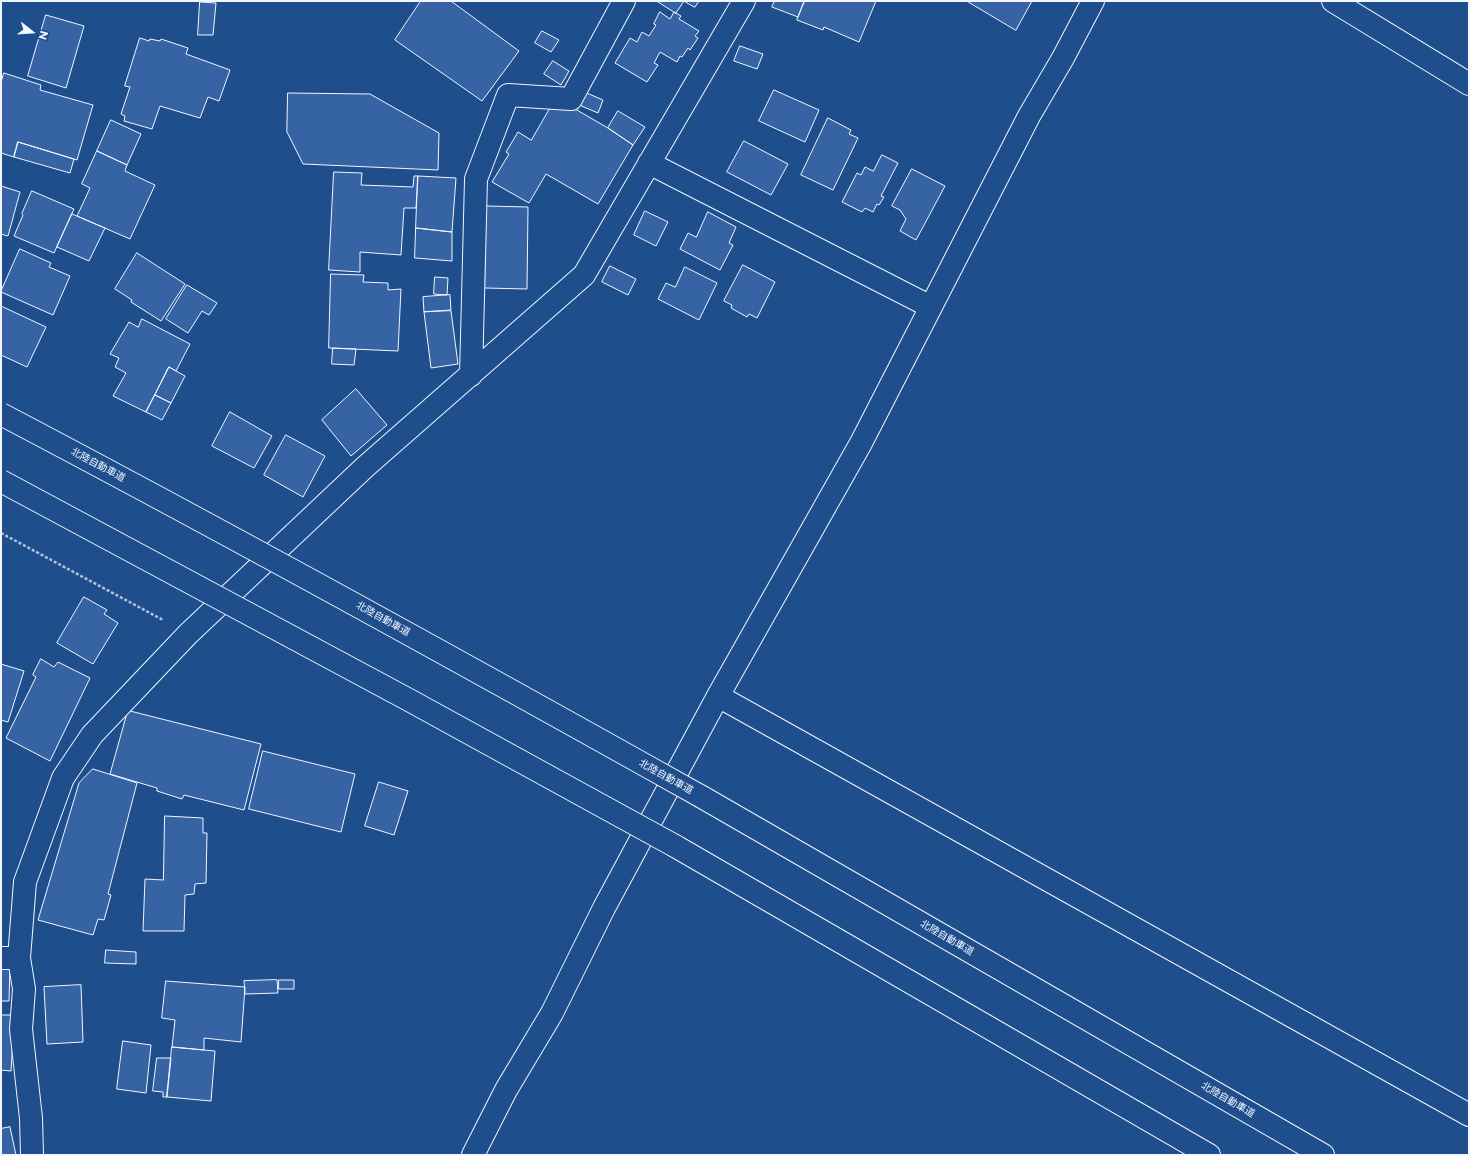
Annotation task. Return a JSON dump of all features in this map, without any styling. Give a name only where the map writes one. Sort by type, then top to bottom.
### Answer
[{"type":"main road","points":[[471,375],[476,179],[508,95],[571,99],[624,1]]},
{"type":"main road","points":[[32,1155],[31,1118],[21,1030],[24,989],[10,958],[25,882],[63,778],[92,735],[188,634],[365,468],[584,275],[744,1]]},
{"type":"main road","points":[[473,1155],[506,1090],[552,1013],[604,908],[718,696],[860,443],[1029,116],[1063,58],[1093,1]]},
{"type":"main road","points":[[1333,1],[1469,84]]},
{"type":"main road","points":[[649,163],[931,307]]},
{"type":"main road","name":"北陸自動車道","points":[[1,414],[150,492],[406,632],[702,797],[1323,1155]]},
{"type":"main road","points":[[1,481],[395,692],[675,846],[1209,1155]]},
{"type":"main road","points":[[718,696],[1469,1116]]},
{"type":"path","points":[[1,533],[188,634]]},
{"type":"building","points":[[421,1],[451,1],[519,51],[482,101],[395,40]]},
{"type":"building","points":[[657,1],[684,1],[676,13]]},
{"type":"building","points":[[684,1],[699,1],[695,7]]},
{"type":"building","points":[[775,1],[804,1],[798,17],[772,7]]},
{"type":"building","points":[[805,1],[876,1],[859,42],[824,27],[823,30],[797,20]]},
{"type":"building","points":[[967,1],[1032,1],[1016,30]]},
{"type":"building","points":[[200,2],[216,3],[213,35],[198,35]]},
{"type":"building","points":[[660,12],[670,19],[674,12],[681,16],[679,19],[699,31],[695,36],[698,38],[690,50],[688,48],[682,57],[680,56],[677,62],[660,52],[654,63],[658,65],[647,82],[615,63],[630,38],[637,42],[642,32],[649,36],[656,25],[654,24]]},
{"type":"building","points":[[46,15],[84,26],[66,88],[28,76]]},
{"type":"building","points":[[542,31],[559,40],[551,52],[535,43]]},
{"type":"building","points":[[140,38],[149,41],[150,39],[160,41],[161,39],[188,48],[186,54],[230,70],[219,101],[208,97],[200,118],[160,106],[152,129],[124,121],[125,116],[121,114],[130,87],[125,86]]},
{"type":"building","points":[[740,46],[763,54],[757,69],[734,61]]},
{"type":"building","points":[[553,61],[569,71],[561,85],[544,74]]},
{"type":"building","points":[[4,73],[41,85],[40,90],[93,105],[77,160],[18,142],[14,157],[1,153],[1,83]]},
{"type":"building","points":[[774,90],[819,110],[805,142],[759,121]]},
{"type":"building","points":[[582,91],[603,100],[598,113],[577,104]]},
{"type":"building","points":[[288,93],[370,94],[439,133],[438,170],[303,164],[287,132]]},
{"type":"building","points":[[556,98],[608,128],[633,145],[598,204],[546,174],[529,203],[492,182],[509,154],[506,152],[518,132],[531,140]]},
{"type":"building","points":[[618,111],[645,127],[633,145],[608,128]]},
{"type":"building","points":[[828,118],[851,130],[849,134],[858,138],[833,190],[801,175]]},
{"type":"building","points":[[111,120],[141,134],[127,165],[97,151]]},
{"type":"building","points":[[744,141],[788,164],[771,195],[727,172]]},
{"type":"building","points":[[18,142],[74,159],[70,173],[14,157]]},
{"type":"building","points":[[97,151],[127,165],[125,171],[155,185],[130,239],[77,216],[90,188],[82,184]]},
{"type":"building","points":[[882,155],[898,163],[881,196],[884,197],[879,205],[877,204],[873,212],[865,208],[862,212],[842,202],[857,173],[861,175],[865,167],[873,171]]},
{"type":"building","points":[[912,169],[945,186],[916,240],[900,231],[906,219],[900,210],[892,206]]},
{"type":"building","points":[[334,172],[362,173],[361,185],[413,187],[414,176],[418,176],[416,208],[404,208],[401,255],[360,252],[360,272],[329,270]]},
{"type":"building","points":[[418,176],[456,178],[452,232],[416,228]]},
{"type":"building","points":[[1,186],[20,192],[8,236],[1,234]]},
{"type":"building","points":[[32,191],[74,209],[54,253],[14,236]]},
{"type":"building","points":[[486,206],[528,207],[527,289],[485,288]]},
{"type":"building","points":[[645,211],[668,222],[656,246],[634,235]]},
{"type":"building","points":[[708,212],[736,227],[729,243],[733,245],[720,270],[680,249],[688,233],[696,237]]},
{"type":"building","points":[[72,214],[105,228],[89,261],[57,247]]},
{"type":"building","points":[[416,228],[452,232],[452,261],[415,258]]},
{"type":"building","points":[[20,249],[51,263],[49,267],[70,276],[53,315],[1,292]]},
{"type":"building","points":[[137,253],[185,284],[161,321],[131,302],[132,300],[115,289]]},
{"type":"building","points":[[743,265],[775,282],[757,318],[749,314],[747,317],[731,308],[732,305],[724,301]]},
{"type":"building","points":[[610,266],[636,279],[628,295],[602,282]]},
{"type":"building","points":[[685,267],[717,283],[699,320],[658,299],[666,283],[675,287]]},
{"type":"building","points":[[331,274],[364,275],[363,282],[388,283],[388,290],[401,289],[398,351],[329,348]]},
{"type":"building","points":[[435,277],[448,278],[447,295],[434,294]]},
{"type":"building","points":[[187,285],[217,303],[209,315],[202,311],[188,333],[166,319]]},
{"type":"building","points":[[450,295],[451,310],[424,312],[423,297]]},
{"type":"building","points":[[1,306],[46,327],[27,367],[1,355]]},
{"type":"building","points":[[451,311],[458,364],[431,368],[424,312]]},
{"type":"building","points":[[142,319],[190,344],[176,371],[169,367],[146,412],[113,396],[126,373],[115,367],[119,358],[110,354],[129,322],[138,327]]},
{"type":"building","points":[[333,348],[356,349],[354,365],[332,364]]},
{"type":"building","points":[[169,367],[185,376],[171,403],[155,395]]},
{"type":"building","points":[[356,389],[387,425],[351,456],[322,420]]},
{"type":"building","points":[[155,395],[171,403],[162,420],[146,412]]},
{"type":"building","points":[[230,412],[272,436],[254,468],[212,446]]},
{"type":"building","points":[[286,435],[325,456],[303,497],[264,475]]},
{"type":"building","points":[[84,597],[107,610],[104,614],[118,623],[93,664],[57,643]]},
{"type":"building","points":[[41,659],[54,667],[58,662],[90,678],[50,761],[6,738],[36,677],[33,675]]},
{"type":"building","points":[[1,664],[24,671],[8,722],[1,720]]},
{"type":"building","points":[[126,710],[261,744],[244,810],[184,795],[182,799],[157,791],[157,788],[110,774],[127,713]]},
{"type":"building","points":[[263,751],[355,774],[341,832],[249,809]]},
{"type":"building","points":[[93,769],[137,783],[108,894],[111,895],[104,920],[98,919],[93,935],[38,920],[79,783]]},
{"type":"building","points":[[379,782],[408,791],[394,835],[365,826]]},
{"type":"building","points":[[165,816],[203,818],[203,833],[207,833],[206,883],[195,884],[194,894],[185,895],[184,931],[143,931],[145,879],[163,880]]},
{"type":"building","points":[[106,950],[136,952],[136,964],[105,963]]},
{"type":"building","points":[[1,966],[10,966],[9,1001],[1,1001]]},
{"type":"building","points":[[277,980],[278,993],[245,994],[244,981]]},
{"type":"building","points":[[279,980],[294,980],[294,989],[279,989]]},
{"type":"building","points":[[166,981],[245,987],[241,1042],[204,1038],[204,1050],[172,1047],[175,1020],[162,1018]]},
{"type":"building","points":[[81,985],[83,1042],[47,1044],[44,987]]},
{"type":"building","points":[[1,1015],[12,1015],[14,1024],[11,1071],[1,1070]]},
{"type":"building","points":[[123,1041],[151,1045],[146,1093],[117,1089]]},
{"type":"building","points":[[172,1047],[215,1051],[211,1101],[167,1097]]},
{"type":"building","points":[[157,1058],[171,1058],[167,1097],[163,1097],[163,1092],[153,1091]]},
{"type":"building","points":[[10,1127],[16,1155],[1,1155],[1,1129]]}]
